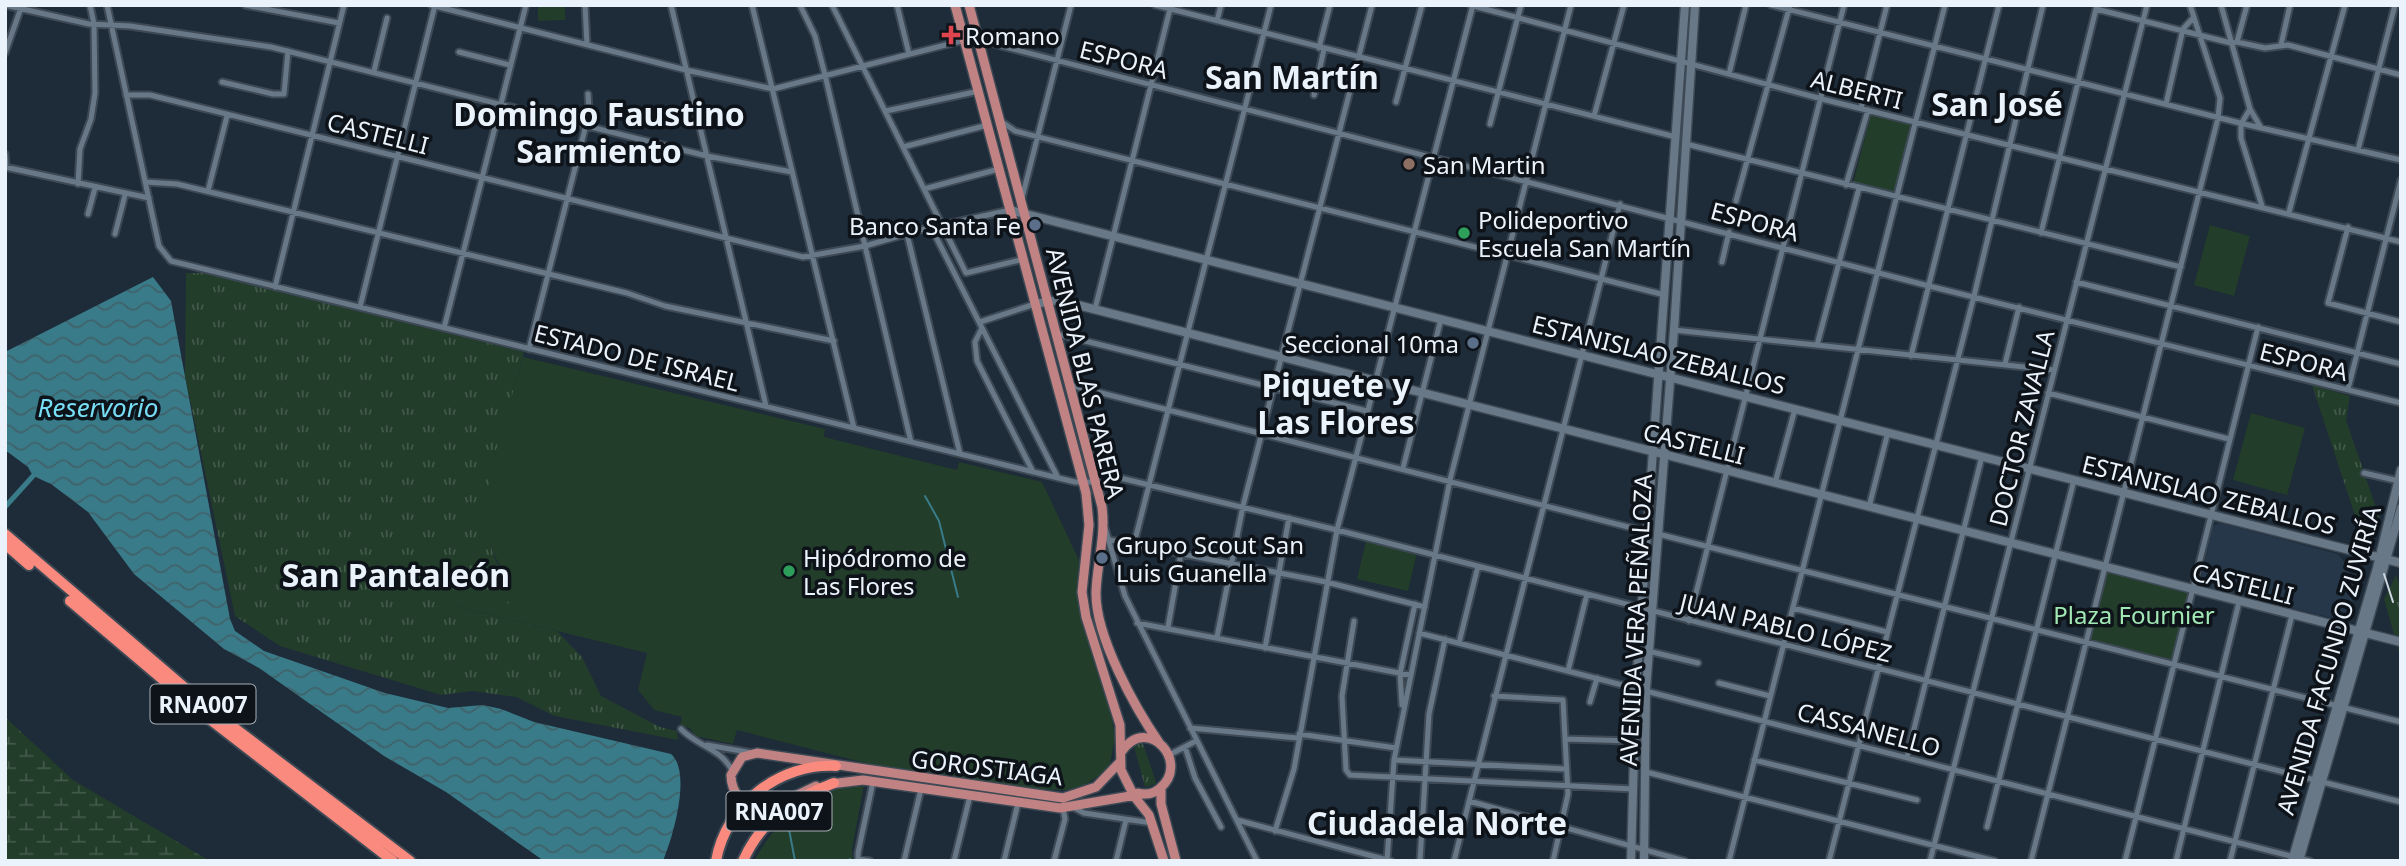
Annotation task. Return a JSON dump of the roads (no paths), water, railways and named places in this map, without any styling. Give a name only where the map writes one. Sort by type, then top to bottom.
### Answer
[{"type":"highway","name":"RNA007","points":[[5,534],[212,711],[410,861]]},
{"type":"highway","name":"RNA007","points":[[5,544],[207,718],[393,861]]},
{"type":"highway","name":"RNA007","points":[[716,861],[728,827],[744,804],[771,783],[795,770],[836,766]]},
{"type":"highway","name":"RNA007","points":[[743,861],[755,839],[777,813],[802,796],[834,783]]},
{"type":"main road","name":"AVENIDA BLAS PARERA","points":[[955,5],[1082,473],[1089,518],[1083,600],[1120,725],[1122,751]]},
{"type":"main road","name":"AVENIDA BLAS PARERA","points":[[970,5],[1094,470],[1104,525],[1097,605],[1116,663],[1133,702],[1160,744]]},
{"type":"main road","name":"AVENIDA VERA PEÑALOZA","points":[[1632,861],[1636,687],[1685,5]]},
{"type":"main road","name":"AVENIDA VERA PEÑALOZA","points":[[1644,861],[1648,651],[1671,377],[1695,5]]},
{"type":"main road","name":"ESTANISLAO ZEBALLOS","points":[[1010,210],[2401,563]]},
{"type":"main road","points":[[1035,304],[1049,299]]},
{"type":"main road","name":"CASTELLI","points":[[1049,299],[2401,642]]},
{"type":"main road","name":"AVENIDA FACUNDO ZUVIRÍA","points":[[2363,632],[2373,609],[2401,470]]},
{"type":"main road","name":"AVENIDA FACUNDO ZUVIRÍA","points":[[2296,859],[2363,632],[2377,568],[2384,559],[2401,508]]},
{"type":"main road","points":[[2340,547],[2365,556],[2377,568],[2373,609]]},
{"type":"main road","points":[[1164,861],[1152,822],[1120,762],[1122,751],[1136,738],[1149,738],[1160,744],[1169,755],[1169,776],[1161,788],[1161,804],[1176,861]]},
{"type":"main road","points":[[744,804],[733,788],[732,770],[742,757],[757,753]]},
{"type":"main road","name":"GOROSTIAGA","points":[[757,753],[983,793],[1018,803],[1068,808],[1161,788]]},
{"type":"main road","name":"GOROSTIAGA","points":[[744,804],[757,811],[767,811],[810,788],[834,783],[873,782],[970,796],[983,793],[1073,797],[1101,784],[1120,762]]},
{"type":"street","points":[[5,5],[94,24],[288,51],[707,156],[792,172]]},
{"type":"street","points":[[78,184],[80,149],[94,107],[94,24],[90,5]]},
{"type":"street","points":[[5,154],[6,167],[125,195],[149,198],[107,5]]},
{"type":"street","points":[[245,5],[339,23]]},
{"type":"street","points":[[275,287],[344,5]]},
{"type":"street","points":[[444,328],[526,5]]},
{"type":"street","points":[[585,5],[587,45]]},
{"type":"street","points":[[671,5],[766,406]]},
{"type":"street","points":[[752,5],[854,428]]},
{"type":"street","points":[[800,5],[815,36],[825,75],[911,442]]},
{"type":"street","points":[[832,5],[966,273],[1024,259]]},
{"type":"street","points":[[897,5],[909,54]]},
{"type":"street","points":[[1022,198],[1071,5]]},
{"type":"street","points":[[1155,5],[1676,137]]},
{"type":"street","points":[[1217,21],[1221,5]]},
{"type":"street","points":[[1134,544],[1271,5]]},
{"type":"street","points":[[1314,94],[1330,5]]},
{"type":"street","points":[[1217,638],[1243,506],[1372,5]]},
{"type":"street","points":[[1396,102],[1422,5]]},
{"type":"street","points":[[1275,831],[1294,769],[1312,657],[1337,530],[1472,5]]},
{"type":"street","name":"ALBERTI","points":[[1472,5],[1822,99],[2289,212],[2401,242]]},
{"type":"street","points":[[1490,124],[1521,5]]},
{"type":"street","points":[[1237,820],[1388,860],[1394,760],[1450,480],[1571,5]]},
{"type":"street","points":[[1594,116],[1624,5]]},
{"type":"street","points":[[1729,74],[1746,5]]},
{"type":"street","points":[[1771,5],[1790,7],[2241,124],[2401,160]]},
{"type":"street","points":[[1689,621],[1786,246],[1844,5]]},
{"type":"street","points":[[1861,108],[1887,5]]},
{"type":"street","points":[[1729,861],[1937,47],[1945,5]]},
{"type":"street","points":[[1911,356],[1999,5]]},
{"type":"street","points":[[1829,861],[1975,296],[2043,5]]},
{"type":"street","name":"DOCTOR ZAVALLA","points":[[1930,861],[2028,468],[2127,94],[2147,5]]},
{"type":"street","points":[[2031,861],[2065,717],[2218,118],[2220,98],[2190,5]]},
{"type":"street","points":[[2221,5],[2234,42],[2250,108],[2262,129]]},
{"type":"street","points":[[2234,42],[2246,5]]},
{"type":"street","points":[[2281,45],[2290,5]]},
{"type":"street","points":[[2289,212],[2345,5]]},
{"type":"street","points":[[2358,150],[2395,5]]},
{"type":"street","points":[[360,307],[434,6],[686,70],[773,89],[965,40]]},
{"type":"street","points":[[5,53],[22,7]]},
{"type":"street","points":[[1095,309],[1170,7]]},
{"type":"street","points":[[1736,201],[1790,7]]},
{"type":"street","points":[[2041,233],[2096,9],[2234,42],[2265,48],[2281,45],[2401,75]]},
{"type":"street","points":[[2166,104],[2183,29],[2194,17]]},
{"type":"street","points":[[374,71],[387,18]]},
{"type":"street","name":"ESPORA","points":[[979,43],[990,43],[1245,107],[1929,285],[2401,403]]},
{"type":"street","points":[[222,82],[273,94],[284,93],[288,51]]},
{"type":"street","points":[[459,52],[510,65]]},
{"type":"street","points":[[886,111],[979,91]]},
{"type":"street","points":[[529,349],[566,200],[588,126],[588,94]]},
{"type":"street","name":"CASTELLI","points":[[126,95],[150,95],[728,240],[813,257],[907,234]]},
{"type":"street","points":[[2250,108],[2241,124],[2241,138],[2262,206]]},
{"type":"street","points":[[1846,185],[1868,110]]},
{"type":"street","points":[[208,191],[228,116]]},
{"type":"street","points":[[1001,121],[1016,131]]},
{"type":"street","points":[[903,147],[988,125]]},
{"type":"street","points":[[993,139],[1005,132],[1016,131],[1039,136],[1665,295]]},
{"type":"street","points":[[1686,144],[2181,267]]},
{"type":"street","points":[[924,189],[1000,169]]},
{"type":"street","points":[[2348,390],[2401,180]]},
{"type":"street","points":[[145,182],[169,182],[748,324],[834,341]]},
{"type":"street","points":[[88,214],[95,188]]},
{"type":"street","points":[[1817,345],[1858,188]]},
{"type":"street","points":[[115,234],[125,195]]},
{"type":"street","name":"ESTADO DE ISRAEL","points":[[149,198],[160,250],[171,261],[1058,478],[1084,484],[1096,482]]},
{"type":"street","points":[[1454,861],[1620,204]]},
{"type":"street","name":"ESTANISLAO ZEBALLOS","points":[[907,234],[1010,210]]},
{"type":"street","points":[[2348,227],[2328,303],[2401,322]]},
{"type":"street","points":[[932,229],[1058,478]]},
{"type":"street","points":[[1721,262],[1729,232]]},
{"type":"street","points":[[907,234],[960,454]]},
{"type":"street","points":[[2077,282],[2401,364]]},
{"type":"street","points":[[1033,472],[977,361],[975,342],[981,325],[1035,304]]},
{"type":"street","points":[[2005,365],[2019,307]]},
{"type":"street","points":[[1403,468],[1441,318]]},
{"type":"street","points":[[2124,861],[2258,327]]},
{"type":"street","points":[[1674,330],[2054,370]]},
{"type":"street","points":[[1057,334],[1367,411]]},
{"type":"street","points":[[1070,385],[1168,407],[1648,532]]},
{"type":"street","points":[[2048,393],[2229,439]]},
{"type":"street","points":[[1775,483],[1794,409]]},
{"type":"street","points":[[1869,507],[1888,432]]},
{"type":"street","points":[[1907,757],[1982,456]]},
{"type":"street","name":"JUAN PABLO LÓPEZ","points":[[1082,473],[1094,470],[1149,482],[2401,802]]},
{"type":"street","points":[[2364,473],[2399,481]]},
{"type":"street","points":[[1987,827],[2074,480]]},
{"type":"street","points":[[1265,648],[1289,518]]},
{"type":"street","points":[[1104,525],[1125,596],[1257,861]]},
{"type":"street","points":[[1658,534],[2401,722]]},
{"type":"street","points":[[1110,540],[1326,582],[1425,607]]},
{"type":"street","points":[[1168,627],[1181,553]]},
{"type":"street","points":[[1100,563],[1108,556],[1115,560]]},
{"type":"street","points":[[1459,643],[1478,566]]},
{"type":"street","points":[[1568,671],[1587,594]]},
{"type":"street","points":[[2176,861],[2239,602]]},
{"type":"street","points":[[1402,716],[1401,674],[1415,604]]},
{"type":"street","points":[[1793,608],[1887,632]]},
{"type":"street","points":[[2230,861],[2252,765],[2292,615]]},
{"type":"street","points":[[1354,621],[1342,696],[1346,770],[1350,775],[1633,789]]},
{"type":"street","points":[[1138,623],[1410,675]]},
{"type":"street","name":"CASSANELLO","points":[[1419,634],[1646,689],[2310,861]]},
{"type":"street","points":[[1420,861],[1429,714],[1445,639]]},
{"type":"street","points":[[1648,651],[1698,663]]},
{"type":"street","points":[[1591,702],[1597,678]]},
{"type":"street","points":[[1719,683],[1770,696]]},
{"type":"street","points":[[1494,696],[1563,699],[1566,786],[1563,825],[1553,861]]},
{"type":"street","points":[[681,729],[689,738],[724,758],[732,770]]},
{"type":"street","points":[[1190,729],[1299,736],[1396,748]]},
{"type":"street","points":[[1565,739],[1634,741]]},
{"type":"street","points":[[1169,755],[1196,741]]},
{"type":"street","points":[[704,745],[757,753]]},
{"type":"street","points":[[1185,747],[1195,778],[1220,827]]},
{"type":"street","points":[[1394,760],[1566,769]]},
{"type":"street","points":[[1754,760],[1917,800]]},
{"type":"street","points":[[1646,772],[1839,819],[1995,861]]},
{"type":"street","points":[[870,861],[858,859],[873,782]]},
{"type":"street","points":[[904,861],[921,789]]},
{"type":"street","points":[[954,861],[970,796]]},
{"type":"street","points":[[1469,801],[1685,861]]},
{"type":"street","points":[[1004,861],[1018,803]]},
{"type":"street","points":[[1054,861],[1068,808]]},
{"type":"street","name":"GOROSTIAGA","points":[[1068,808],[1076,812],[1152,822]]},
{"type":"street","points":[[1116,861],[1126,820]]},
{"type":"water","name":"Reservorio","points":[[153,277],[171,301],[230,619],[235,631],[264,651],[385,693],[448,708],[483,705],[534,722],[671,754],[680,775],[679,805],[663,861],[544,861],[446,792],[384,756],[259,668],[224,649],[134,574],[88,512],[51,484],[33,476],[28,467],[5,450],[5,352]]},
{"type":"waterway","points":[[5,507],[33,476]]},
{"type":"waterway","points":[[925,496],[939,521],[958,597]]},
{"type":"waterway","points":[[788,824],[795,861]]},
{"type":"tram line","points":[[2384,574],[2393,602]]},
{"type":"place","name":"Romano","points":[[951,35]]},
{"type":"place","name":"San Martin","points":[[1409,164]]},
{"type":"place","name":"Banco Santa Fe","points":[[1035,225]]},
{"type":"place","name":"Polideportivo Escuela San Martín","points":[[1464,233]]},
{"type":"place","name":"Seccional 10ma","points":[[1473,343]]},
{"type":"place","name":"Grupo Scout San Luis Guanella","points":[[1102,558]]},
{"type":"place","name":"Hipódromo de Las Flores","points":[[789,571]]},
{"type":"district","name":"San Martín","points":[[1292,76]]},
{"type":"district","name":"San José","points":[[1997,103]]},
{"type":"district","name":"Domingo Faustino Sarmiento","points":[[599,132]]},
{"type":"district","name":"Piquete y Las Flores","points":[[1336,402]]},
{"type":"district","name":"San Pantaleón","points":[[396,574]]},
{"type":"district","name":"Ciudadela Norte","points":[[1437,822]]},
{"type":"park label","name":"Plaza Fournier","points":[[2134,614]]}]
